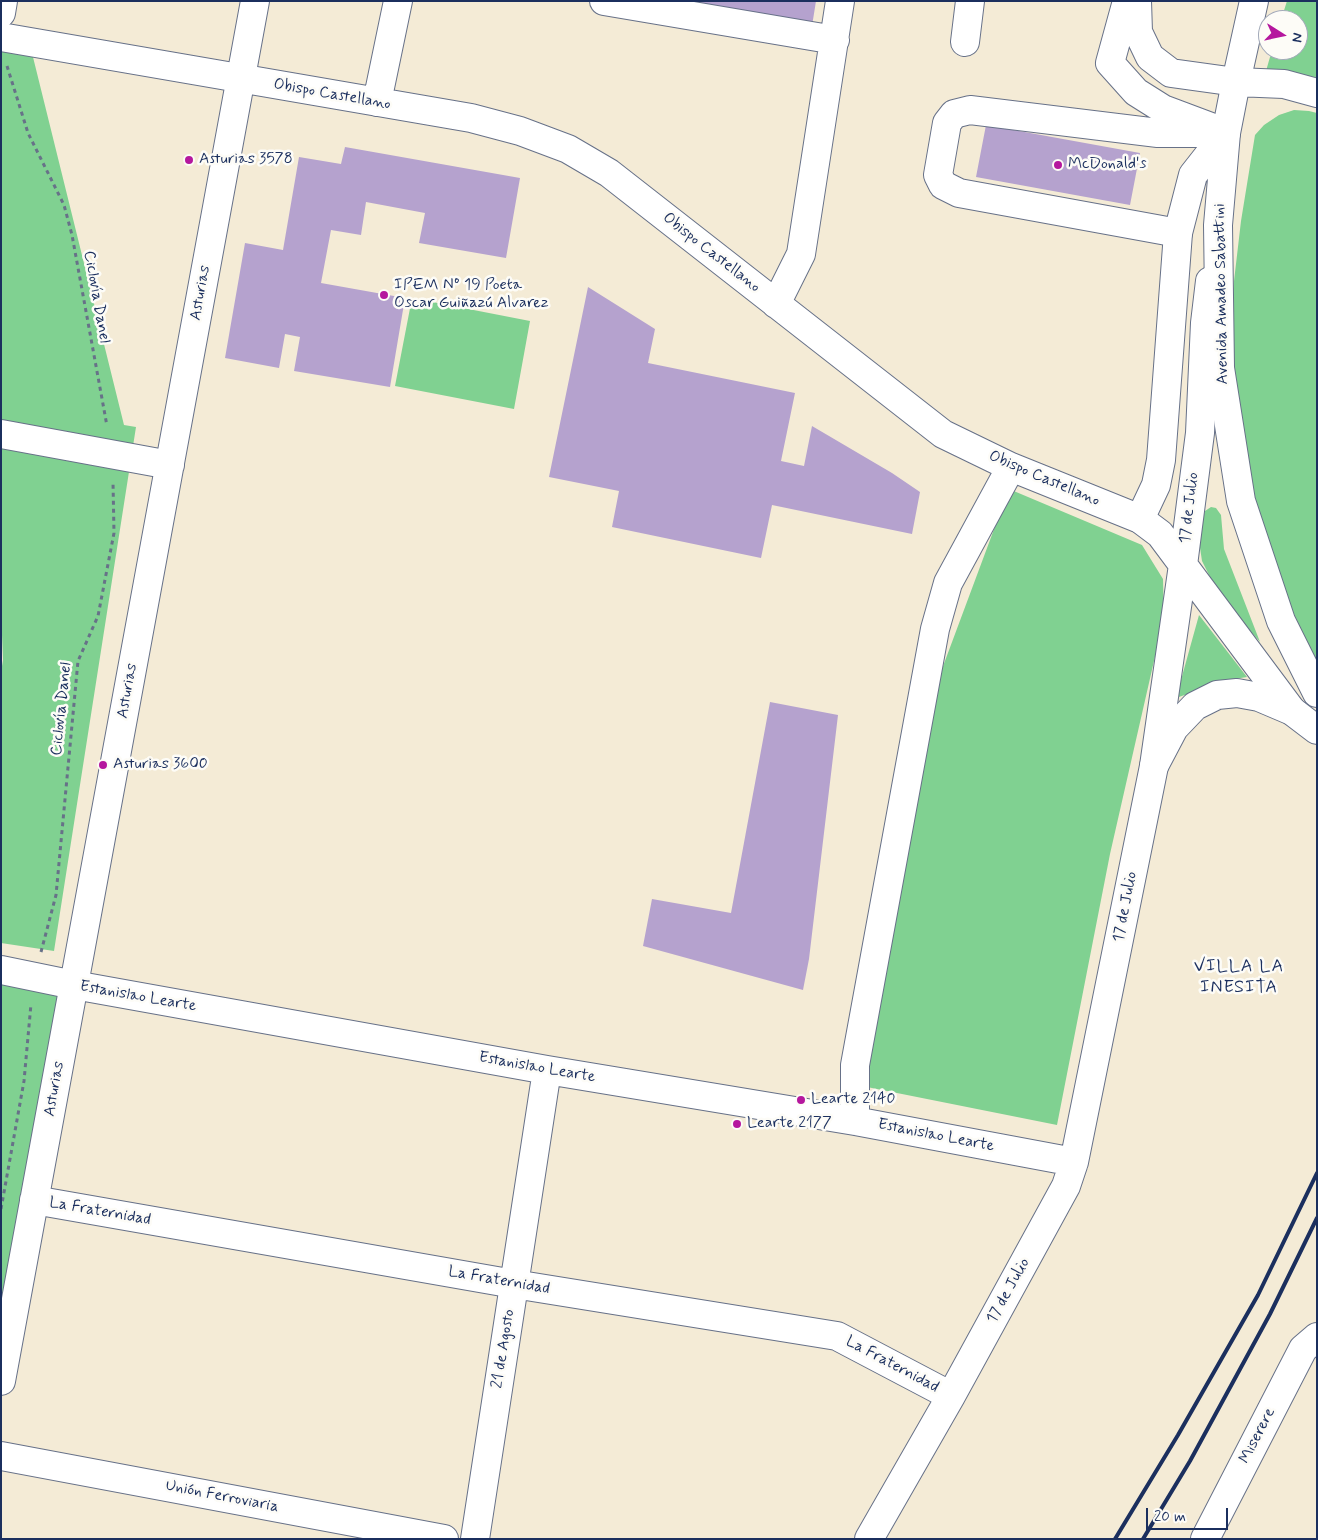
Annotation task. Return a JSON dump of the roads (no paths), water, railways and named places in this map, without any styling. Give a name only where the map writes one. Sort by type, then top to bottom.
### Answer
[{"type":"street","points":[[1,13],[3,1]]},
{"type":"street","name":"Asturias","points":[[1,1381],[255,1]]},
{"type":"street","points":[[377,102],[398,1]]},
{"type":"street","points":[[604,1],[835,40]]},
{"type":"street","points":[[776,304],[801,254],[840,1]]},
{"type":"street","points":[[965,42],[970,1]]},
{"type":"street","points":[[1126,1],[1110,63],[1136,92],[1163,109],[1226,133]]},
{"type":"street","points":[[1137,1],[1138,32],[1150,57],[1171,73],[1236,82],[1284,84],[1317,93]]},
{"type":"street","name":"Avenida Amadeo Sabattini","points":[[1254,1],[1226,133],[1218,225],[1220,368],[1241,501],[1281,621],[1317,693]]},
{"type":"street","name":"Obispo Castellano","points":[[3,48],[240,79],[471,118],[520,131],[568,149],[609,173],[943,434],[1011,467],[1140,519],[1160,534],[1292,711]]},
{"type":"street","points":[[1178,233],[959,193],[943,185],[938,175],[947,123],[954,114],[970,110],[1158,133],[1226,133]]},
{"type":"street","points":[[1140,519],[1156,485],[1161,460],[1178,233],[1193,175],[1226,133]]},
{"type":"street","name":"17 de Julio","points":[[869,1539],[951,1396],[1066,1186],[1074,1162],[1154,766],[1200,433],[1205,323],[1218,225]]},
{"type":"street","points":[[1,434],[170,464]]},
{"type":"street","points":[[856,1121],[855,1065],[935,629],[948,583],[1011,467]]},
{"type":"street","points":[[1154,766],[1174,728],[1195,706],[1217,695],[1237,693],[1259,697],[1292,711],[1317,730]]},
{"type":"street","name":"Estanislao Learte","points":[[1,970],[74,985],[547,1070],[856,1121],[1074,1162]]},
{"type":"street","name":"21 de Agosto","points":[[475,1539],[547,1070]]},
{"type":"street","name":"La Fraternidad","points":[[34,1200],[514,1284],[837,1336],[951,1396]]},
{"type":"street","name":"Miserere","points":[[1205,1539],[1303,1349],[1317,1337]]},
{"type":"street","name":"Unión Ferroviaria","points":[[1,1456],[444,1539]]},
{"type":"railway","points":[[1115,1539],[1178,1435],[1258,1295],[1317,1173]]},
{"type":"railway","points":[[1143,1539],[1190,1461],[1270,1314],[1317,1218]]},
{"type":"place","name":"Asturias 3578","points":[[189,160]]},
{"type":"place","name":"McDonald's","points":[[1058,165]]},
{"type":"place","name":"IPEM Nº 19 Poeta Oscar Guiñazú Alvarez","points":[[384,295]]},
{"type":"place","name":"Asturias 3600","points":[[103,765]]},
{"type":"place","name":"Learte 2140","points":[[801,1100]]},
{"type":"place","name":"Learte 2177","points":[[737,1124]]},
{"type":"district","name":"VILLA LA INESITA","points":[[1239,978]]}]
